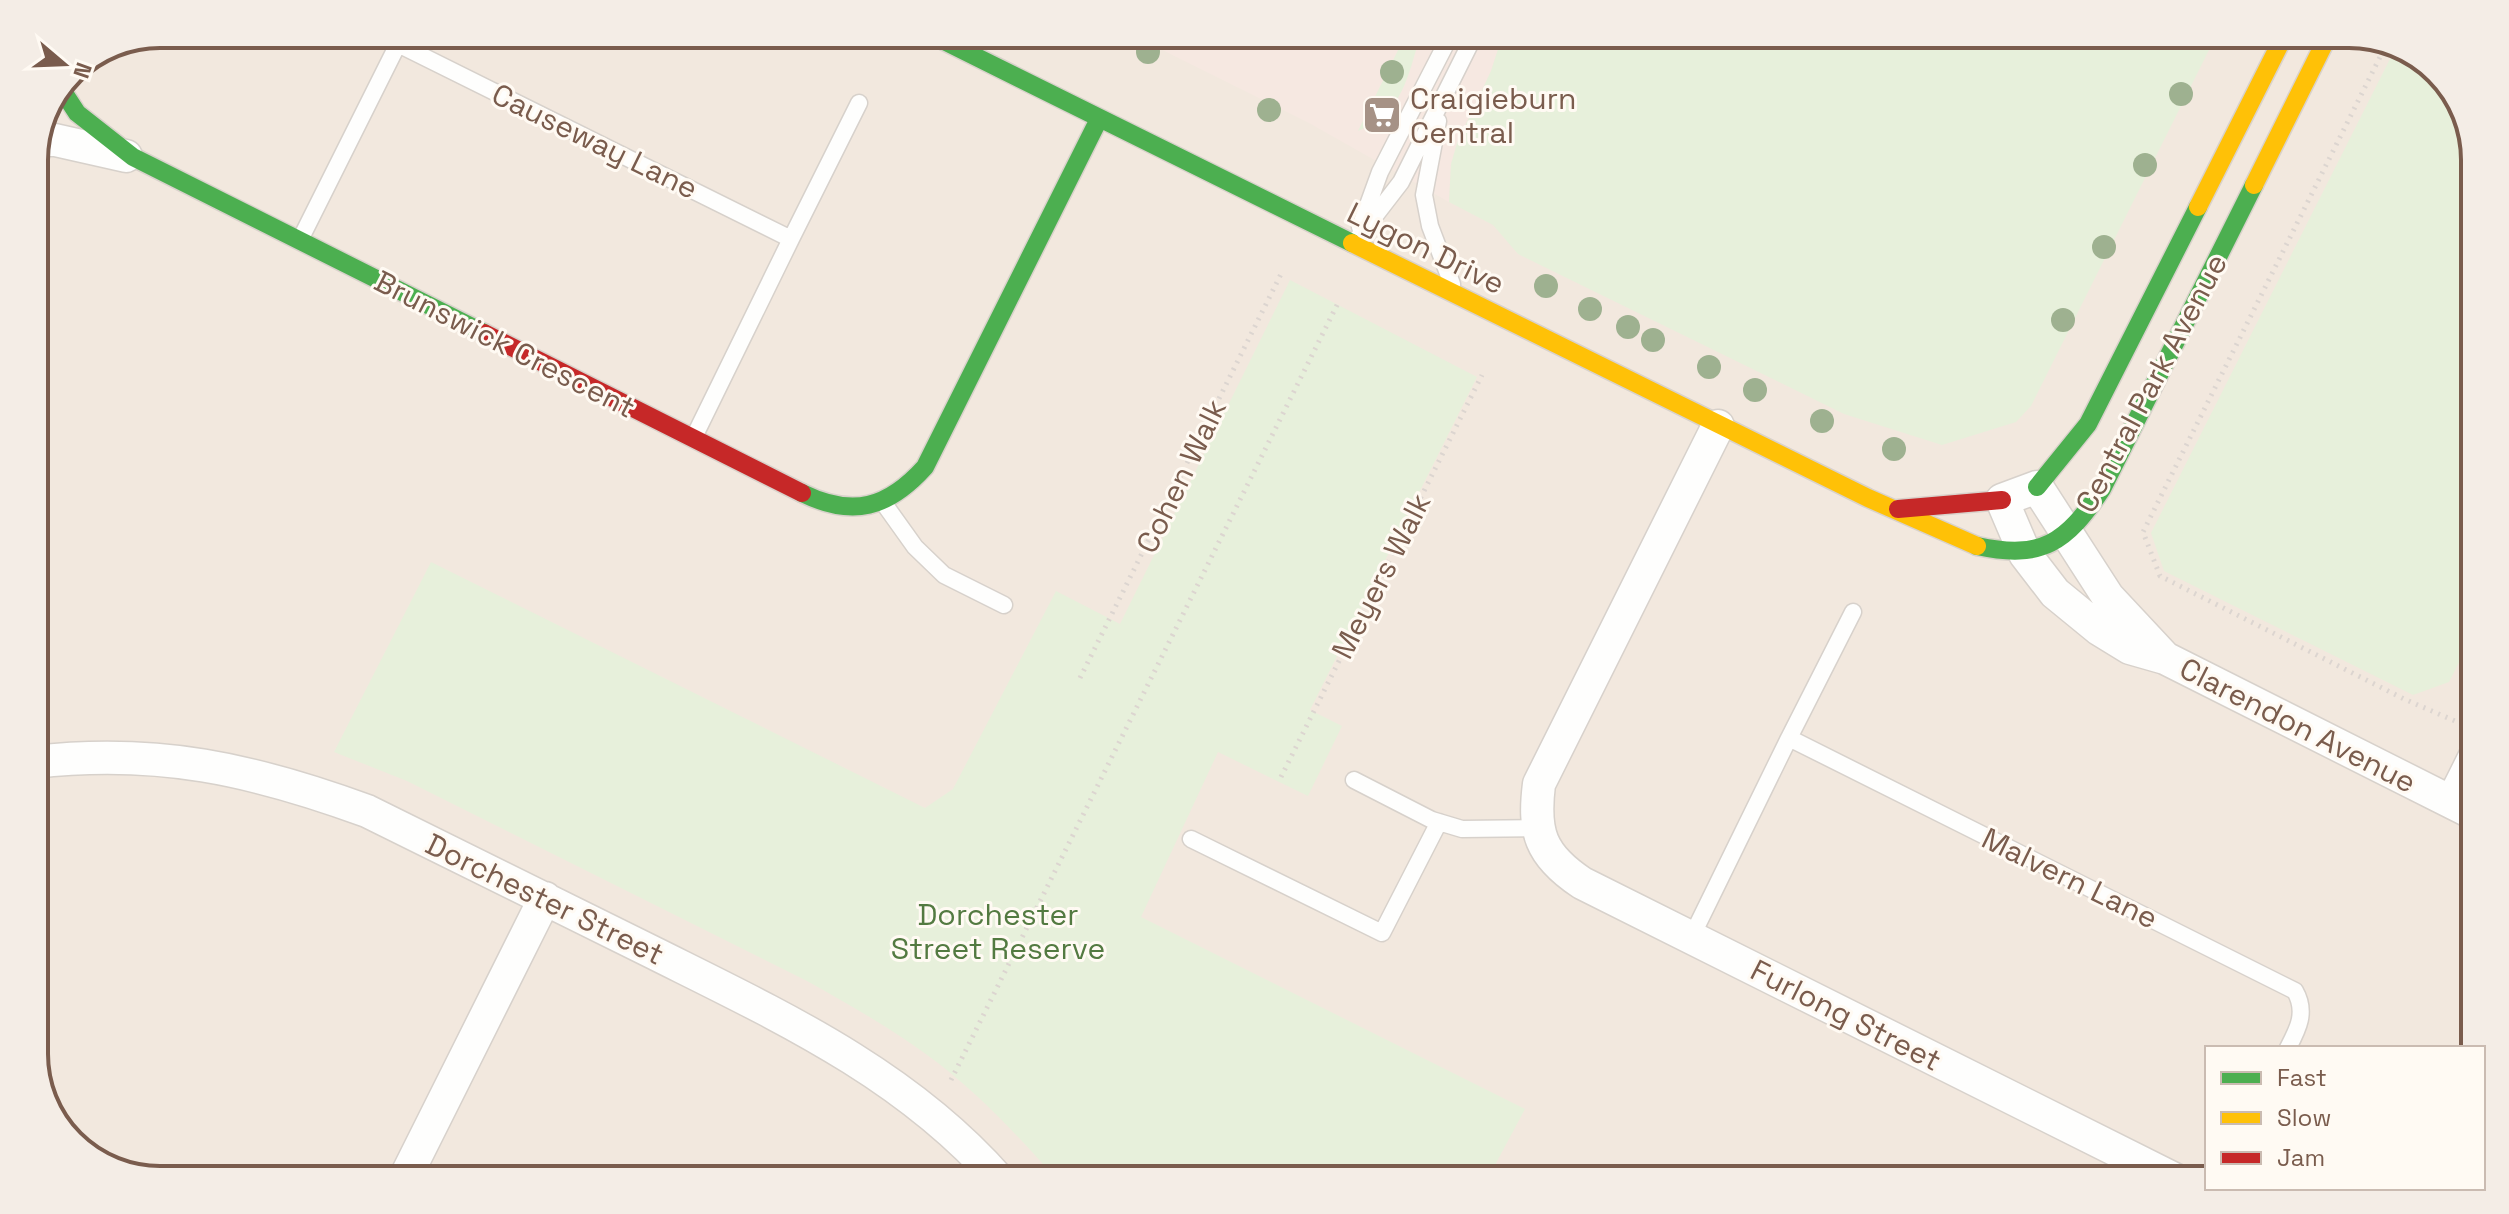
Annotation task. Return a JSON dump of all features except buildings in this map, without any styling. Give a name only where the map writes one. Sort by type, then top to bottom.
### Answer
[{"type":"street","name":"Lygon Drive","points":[[958,48],[1718,426],[1868,498],[1898,509]]},
{"type":"street","name":"Central Park Avenue","points":[[1898,509],[2002,500],[2037,487],[2057,465],[2088,424],[2278,48]]},
{"type":"street","name":"Central Park Avenue","points":[[2025,554],[2055,543],[2067,533],[2082,520],[2102,489],[2322,48]]},
{"type":"street","name":"Brunswick Crescent","points":[[71,104],[77,113],[133,157],[828,504],[863,508],[883,502],[909,487],[925,467],[1099,119]]},
{"type":"street","name":"Brunswick Crescent","points":[[50,140],[133,157]]},
{"type":"street","points":[[1537,828],[1539,784],[1547,765],[1718,426]]},
{"type":"street","name":"Clarendon Avenue","points":[[2037,487],[2108,597],[2165,658]]},
{"type":"street","name":"Clarendon Avenue","points":[[2002,500],[2025,554],[2055,593],[2099,629],[2130,648],[2165,658],[2461,807]]},
{"type":"street","points":[[1898,509],[1981,549],[2025,554]]},
{"type":"street","name":"Dorchester Street","points":[[48,761],[122,756],[174,760],[239,771],[304,788],[367,811],[791,1021],[864,1064],[931,1113],[986,1166]]},
{"type":"street","name":"Furlong Street","points":[[1537,828],[1556,863],[1582,883],[2148,1166]]},
{"type":"street","points":[[411,1166],[545,898]]},
{"type":"lane","name":"Causeway Lane","points":[[299,241],[396,48]]},
{"type":"lane","name":"Causeway Lane","points":[[418,48],[791,239]]},
{"type":"lane","points":[[1354,244],[1380,172],[1442,48]]},
{"type":"lane","points":[[1354,244],[1401,182],[1468,48]]},
{"type":"lane","points":[[1444,96],[1424,195],[1430,226],[1457,294]]},
{"type":"lane","points":[[693,438],[859,103]]},
{"type":"lane","points":[[883,502],[915,547],[944,575],[1004,605]]},
{"type":"lane","points":[[1691,938],[1853,612]]},
{"type":"lane","name":"Malvern Lane","points":[[1789,738],[2295,991],[2302,1011],[2289,1046]]},
{"type":"lane","points":[[1354,780],[1439,822],[1462,829],[1537,828]]},
{"type":"lane","points":[[1191,839],[1382,933],[1439,822]]},
{"type":"path","points":[[2382,53],[2143,532],[2160,576],[2404,699],[2461,724]]},
{"type":"path","name":"Cohen Walk","points":[[1080,678],[1281,274]]},
{"type":"path","points":[[951,1080],[1338,303]]},
{"type":"path","name":"Meyers Walk","points":[[1281,777],[1482,375]]},
{"type":"shaded area","points":[[160,48],[2349,48],[2378,52],[2399,60],[2423,76],[2442,98],[2455,124],[2461,152],[2461,1046],[2205,1046],[2205,1166],[160,1166],[124,1160],[98,1147],[76,1128],[54,1090],[48,1062],[48,152],[52,131],[64,104],[104,104],[104,64],[138,50]]},
{"type":"shaded area","name":"Craigieburn Central","points":[[1158,48],[1498,48],[1451,164],[1449,202],[1309,123]]},
{"type":"green space","points":[[1399,48],[1417,48],[1402,92],[1385,114],[1358,131]]},
{"type":"green space","points":[[1498,48],[2210,48],[2031,406],[2016,422],[1942,445],[1844,414],[1518,254],[1493,225],[1449,202],[1451,164],[1457,143]]},
{"type":"green space","points":[[2391,57],[2399,60],[2423,76],[2442,98],[2455,124],[2461,152],[2461,658],[2449,682],[2413,695],[2164,571],[2151,533]]},
{"type":"green space","name":"Dorchester Street Reserve","points":[[1290,280],[1477,377],[1310,710],[1342,726],[1308,796],[1218,752],[1141,917],[1525,1109],[1494,1166],[1044,1166],[1000,1118],[954,1076],[907,1041],[857,1010],[807,981],[407,781],[334,752],[431,562],[925,808],[953,789],[1056,591],[1120,624]]},
{"type":"traffic: fast","points":[[958,48],[1352,243]]},
{"type":"traffic: fast","points":[[71,104],[77,113],[133,157],[484,333]]},
{"type":"traffic: fast","points":[[802,493],[838,505],[869,505],[897,492],[925,467],[1099,119]]},
{"type":"traffic: fast","points":[[1977,546],[2019,551],[2036,548],[2064,534],[2089,508],[2102,489],[2254,185]]},
{"type":"traffic: fast","points":[[2037,487],[2088,424],[2198,207]]},
{"type":"traffic: slow","points":[[2198,207],[2278,48]]},
{"type":"traffic: slow","points":[[2254,185],[2322,48]]},
{"type":"traffic: slow","points":[[1352,243],[1868,498],[1977,546]]},
{"type":"traffic: jam","points":[[484,333],[802,493]]},
{"type":"traffic: jam","points":[[1898,509],[2002,500]]},
{"type":"place","name":"Craigieburn Central","points":[[1382,115]]}]
